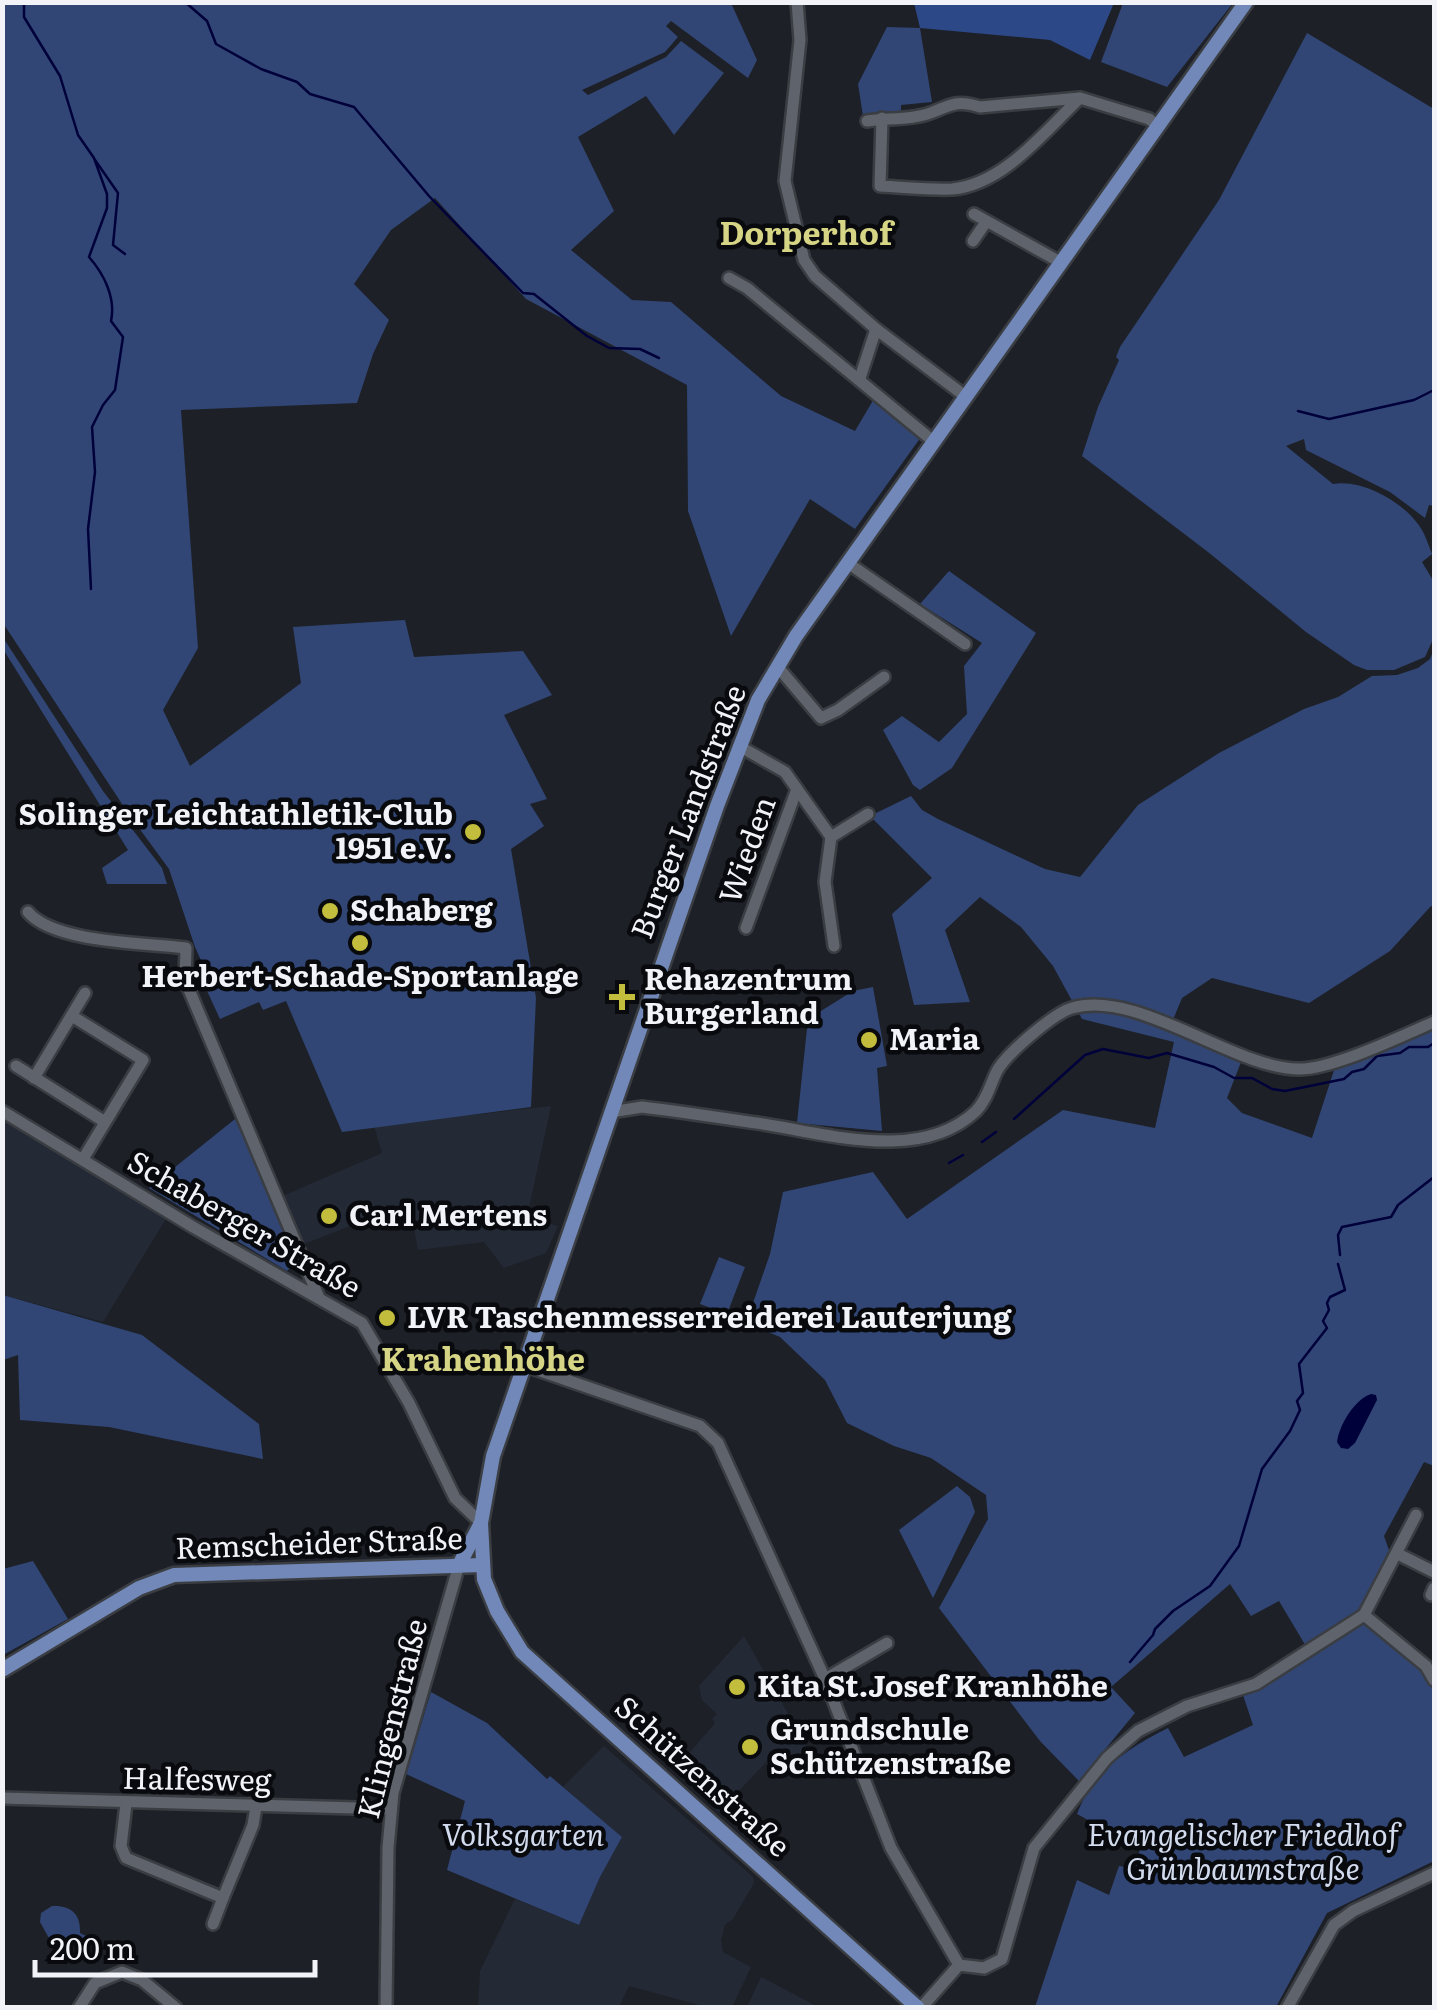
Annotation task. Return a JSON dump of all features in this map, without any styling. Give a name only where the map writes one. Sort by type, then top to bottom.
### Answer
[{"type":"main road","name":"Burger Landstraße","points":[[482,1565],[481,1523],[491,1463],[758,700],[848,562],[1246,2]]},
{"type":"main road","name":"Burger Landstraße","points":[[459,1565],[481,1523]]},
{"type":"main road","name":"Remscheider Straße","points":[[2,1670],[139,1588],[174,1574],[482,1565]]},
{"type":"main road","name":"Schützenstraße","points":[[482,1565],[494,1605],[528,1658],[920,2008]]},
{"type":"street","points":[[797,2],[800,40],[785,181],[799,244],[810,272],[876,330],[965,396]]},
{"type":"street","points":[[866,121],[933,113],[943,104],[965,102],[980,106],[1080,98],[1157,125]]},
{"type":"street","points":[[882,118],[880,186],[952,189],[1000,171],[1080,98]]},
{"type":"street","points":[[974,214],[1060,262]]},
{"type":"street","points":[[973,241],[986,222]]},
{"type":"street","points":[[729,278],[860,378],[933,442]]},
{"type":"street","points":[[860,378],[876,330]]},
{"type":"street","points":[[848,562],[965,644]]},
{"type":"street","points":[[777,666],[822,718],[884,676]]},
{"type":"street","name":"Wieden","points":[[739,746],[777,766],[831,837]]},
{"type":"street","name":"Wieden","points":[[746,928],[797,789]]},
{"type":"street","points":[[834,946],[825,882],[831,837],[868,814]]},
{"type":"street","points":[[28,912],[39,922],[65,932],[186,948],[185,980],[318,1298]]},
{"type":"street","points":[[34,1078],[85,993]]},
{"type":"street","points":[[611,1112],[642,1107],[852,1139],[902,1139],[934,1134],[966,1120],[982,1106],[1003,1063],[1032,1036],[1075,1007],[1108,1007],[1154,1019],[1273,1066],[1296,1069],[1324,1065],[1434,1022]]},
{"type":"street","points":[[72,1016],[143,1060],[82,1159]]},
{"type":"street","points":[[16,1066],[105,1122]]},
{"type":"street","name":"Schaberger Straße","points":[[2,1111],[366,1327],[409,1403],[455,1498],[481,1523]]},
{"type":"street","points":[[523,1365],[700,1426],[716,1440],[825,1678],[891,1848],[958,1964]]},
{"type":"street","points":[[958,1964],[984,1968],[1002,1959],[1034,1848],[1102,1762],[1138,1730],[1200,1700],[1250,1688],[1364,1615],[1416,1515]]},
{"type":"street","points":[[1398,1554],[1434,1572]]},
{"type":"street","name":"Klingenstraße","points":[[386,2008],[391,1809],[459,1565]]},
{"type":"street","points":[[1364,1615],[1426,1666],[1434,1680]]},
{"type":"street","points":[[825,1678],[887,1643]]},
{"type":"street","name":"Halfesweg","points":[[2,1798],[391,1809]]},
{"type":"street","points":[[126,1804],[120,1846],[126,1858],[223,1898]]},
{"type":"street","points":[[213,1924],[253,1825],[256,1807]]},
{"type":"street","points":[[1288,2008],[1334,1925],[1353,1911],[1434,1873]]},
{"type":"street","points":[[920,2008],[958,1964]]},
{"type":"street","points":[[80,2008],[95,1984],[122,1972],[142,1980],[176,2008]]},
{"type":"shaded area","points":[[914,2],[1114,3],[1090,60],[1050,40],[920,28]]},
{"type":"shaded area","points":[[551,1106],[527,1217],[558,1226],[546,1253],[504,1268],[484,1242],[418,1250],[409,1203],[299,1246],[278,1198],[382,1153],[374,1126]]},
{"type":"shaded area","points":[[2,1120],[167,1217],[103,1322],[3,1295]]},
{"type":"shaded area","points":[[1371,1394],[1377,1400],[1355,1443],[1348,1449],[1341,1448],[1337,1442],[1344,1421],[1359,1401]]},
{"type":"shaded area","name":"Grundschule Schützenstraße","points":[[744,1636],[808,1749],[779,1767],[770,1758],[719,1812],[674,1771],[715,1723],[712,1719],[717,1714],[702,1700],[699,1686]]},
{"type":"shaded area","points":[[604,1746],[753,1877],[754,1883],[733,1919],[725,1925],[721,1940],[723,1952],[751,1967],[732,2007],[706,2007],[629,1986],[619,2007],[478,2008],[480,1971],[515,1899],[579,1925],[622,1837],[563,1787]]},
{"type":"shaded area","points":[[761,1977],[771,1982],[818,2007],[747,2007]]},
{"type":"green space","points":[[1123,2],[1233,3],[1167,87],[1101,62]]},
{"type":"green space","points":[[2,3],[731,3],[757,60],[748,78],[671,21],[666,26],[678,37],[665,52],[582,90],[588,95],[666,57],[681,41],[724,73],[674,135],[646,96],[578,137],[614,211],[571,250],[632,300],[671,302],[781,396],[855,431],[875,397],[921,437],[855,529],[810,499],[731,636],[688,511],[687,385],[526,299],[435,198],[391,230],[354,284],[389,320],[357,403],[181,410],[198,648],[163,710],[190,766],[301,683],[293,627],[405,620],[414,657],[523,651],[552,695],[504,715],[547,799],[530,804],[544,826],[511,849],[536,998],[531,1107],[342,1132],[286,1001],[263,1010],[259,1002],[220,1019],[202,980],[208,976],[169,869],[3,623]]},
{"type":"green space","points":[[887,27],[920,28],[932,102],[901,105],[901,111],[863,116],[858,84]]},
{"type":"green space","points":[[1307,33],[1434,109],[1434,506],[1429,505],[1425,518],[1390,492],[1306,450],[1304,439],[1286,446],[1333,484],[1368,488],[1391,500],[1411,515],[1424,535],[1432,554],[1422,562],[1434,582],[1434,637],[1425,657],[1394,670],[1367,670],[1354,665],[1306,632],[1082,456],[1119,360],[1116,357],[1120,347],[1219,200]]},
{"type":"green space","points":[[949,571],[1036,633],[952,768],[920,790],[913,785],[883,730],[902,716],[939,742],[967,714],[964,666],[982,643],[920,604]]},
{"type":"green space","points":[[2,636],[103,791],[162,868],[167,884],[107,884],[102,868],[128,850],[3,649]]},
{"type":"green space","name":"Evangelischer Friedhof Grünbaumstraße","points":[[1434,649],[1434,908],[1431,906],[1390,951],[1309,1003],[1212,978],[1182,998],[1170,1027],[1243,1057],[1227,1098],[1242,1113],[1312,1138],[1336,1064],[1434,1025],[1434,1466],[1424,1462],[1384,1536],[1391,1556],[1361,1613],[1423,1670],[1434,1692],[1434,1861],[1327,1913],[1276,2007],[1035,2007],[1077,1880],[1109,1895],[1119,1866],[1131,1868],[1141,1849],[1077,1814],[1092,1785],[1126,1753],[1168,1728],[1184,1757],[1253,1725],[1243,1695],[1258,1690],[1310,1653],[1279,1601],[1251,1616],[1230,1584],[1111,1687],[1135,1713],[1079,1781],[1040,1741],[939,1608],[988,1519],[986,1495],[931,1458],[894,1446],[847,1423],[825,1380],[780,1337],[746,1323],[770,1254],[783,1192],[873,1172],[907,1219],[1063,1110],[1155,1128],[1174,1042],[1082,1019],[1053,966],[1021,927],[980,897],[945,930],[970,1002],[914,1005],[892,914],[932,878],[870,816],[911,796],[922,810],[938,819],[1045,869],[1080,877],[1138,805],[1219,753],[1304,709],[1338,697],[1372,676],[1397,675],[1418,668],[1430,659]]},
{"type":"green space","points":[[873,987],[887,1066],[877,1068],[882,1131],[797,1123],[808,1019],[853,991]]},
{"type":"green space","points":[[235,1119],[300,1259],[287,1271],[149,1188]]},
{"type":"green space","points":[[719,1257],[745,1267],[727,1314],[700,1304]]},
{"type":"green space","points":[[3,1295],[142,1335],[259,1424],[263,1459],[109,1427],[20,1420],[18,1355],[3,1360]]},
{"type":"green space","points":[[957,1486],[970,1497],[975,1512],[933,1598],[899,1530]]},
{"type":"green space","points":[[33,1561],[68,1619],[3,1655],[3,1569]]},
{"type":"green space","name":"Volksgarten","points":[[431,1692],[487,1723],[547,1779],[550,1776],[622,1837],[579,1925],[447,1870],[465,1801],[406,1774]]},
{"type":"green space","points":[[52,1906],[74,1912],[80,1933],[92,1939],[88,1946],[77,1941],[67,1949],[55,1949],[40,1922],[41,1913]]},
{"type":"waterway","points":[[24,2],[24,17],[60,76],[78,135],[94,158],[107,194],[107,208],[89,257],[108,287],[111,321],[123,337],[115,390],[92,427],[95,472],[88,529],[91,589]]},
{"type":"waterway","points":[[185,2],[207,21],[216,44],[261,69],[297,82],[310,94],[354,107],[429,196],[523,293],[534,294],[587,336],[609,348],[640,349],[659,358]]},
{"type":"waterway","points":[[95,160],[118,193],[113,245],[125,254]]},
{"type":"waterway","points":[[1298,411],[1329,419],[1414,400],[1434,390]]},
{"type":"waterway","points":[[1014,1119],[1085,1055],[1103,1049],[1149,1058],[1167,1053],[1214,1067],[1234,1078],[1252,1078],[1285,1091],[1344,1079],[1364,1069],[1377,1056],[1434,1043]]},
{"type":"waterway","points":[[982,1142],[996,1132]]},
{"type":"waterway","points":[[949,1163],[963,1155]]},
{"type":"waterway","points":[[1340,1255],[1338,1235],[1342,1227],[1391,1217],[1398,1205],[1434,1177]]},
{"type":"waterway","points":[[1130,1662],[1173,1611],[1210,1586],[1239,1546],[1262,1469],[1300,1410],[1297,1401],[1303,1393],[1299,1364],[1327,1328],[1323,1321],[1330,1297],[1345,1290],[1338,1264]]},
{"type":"place","name":"Solinger Leichtathletik-Club 1951 e.V.","points":[[473,832]]},
{"type":"place","name":"Schaberg","points":[[330,911]]},
{"type":"place","name":"Herbert-Schade-Sportanlage","points":[[360,943]]},
{"type":"place","name":"Rehazentrum Burgerland","points":[[622,997]]},
{"type":"place","name":"Maria","points":[[869,1040]]},
{"type":"place","name":"Carl Mertens","points":[[329,1216]]},
{"type":"place","name":"LVR Taschenmesserreiderei Lauterjung","points":[[387,1318]]},
{"type":"place","name":"Kita St.Josef Kranhöhe","points":[[737,1687]]},
{"type":"place","name":"Grundschule Schützenstraße","points":[[750,1747]]},
{"type":"district","name":"Dorperhof","points":[[806,234]]},
{"type":"district","name":"Krahenhöhe","points":[[483,1360]]}]
